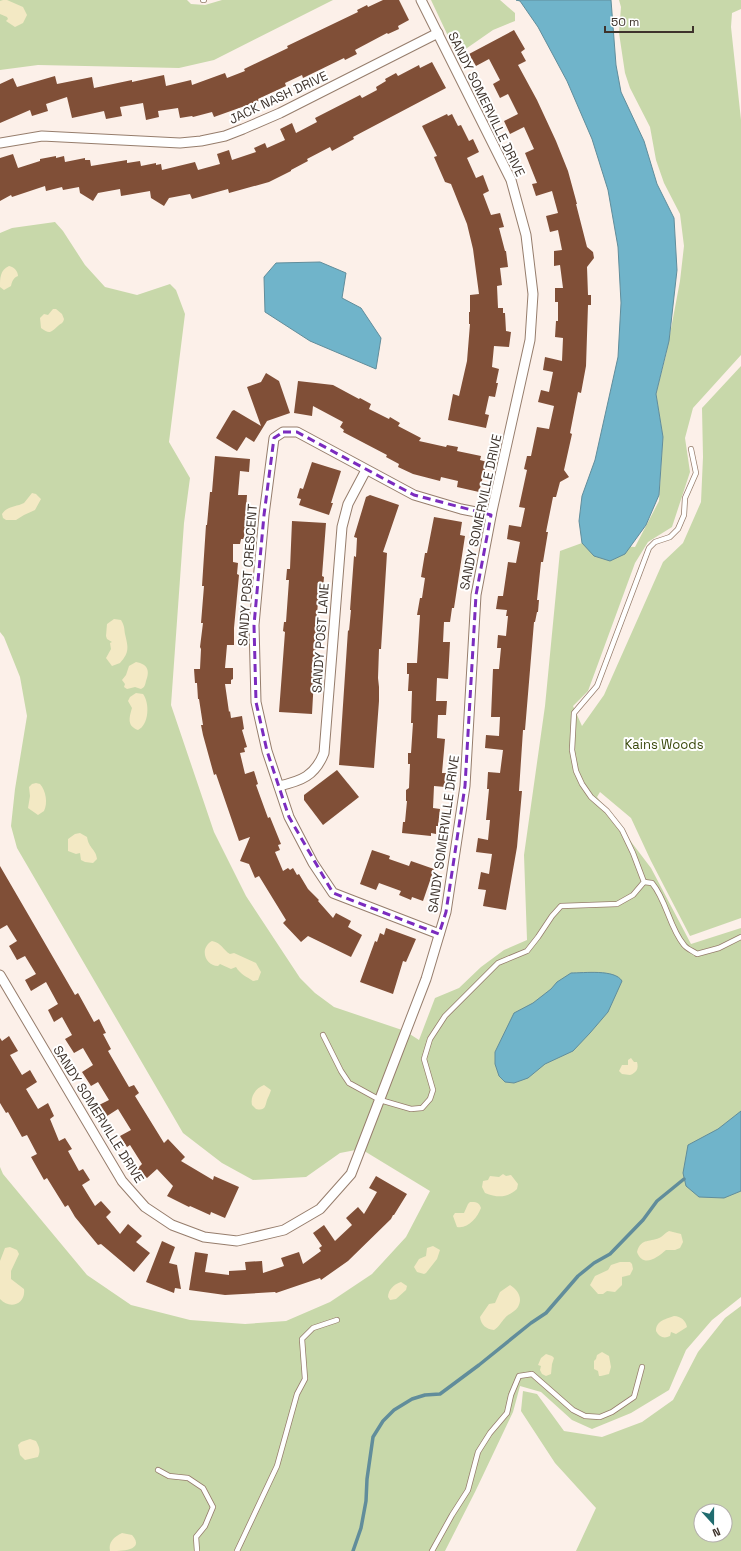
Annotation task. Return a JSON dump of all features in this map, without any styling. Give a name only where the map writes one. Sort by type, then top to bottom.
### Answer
[{"type":"street","name":"SANDY SOMERVILLE DRIVE","points":[[0,975],[122,1181],[145,1208],[172,1225],[204,1237],[237,1241],[284,1230],[320,1209],[352,1174],[426,979],[446,912],[465,786],[476,595],[491,515],[530,340],[532,294],[526,235],[511,180],[421,0]]},
{"type":"street","name":"JACK NASH DRIVE","points":[[0,143],[42,136],[180,143],[201,141],[225,136],[280,113],[438,33]]},
{"type":"street","name":"SANDY POST CRESCENT","points":[[439,934],[333,893],[313,863],[289,817],[267,751],[256,702],[254,625],[264,515],[274,438],[283,432],[292,430],[414,495],[461,509],[491,515]]},
{"type":"street","name":"SANDY POST LANE","points":[[279,786],[289,784],[310,775],[317,767],[324,753],[342,527],[348,504],[366,470]]},
{"type":"lane","points":[[644,882],[622,830],[607,811],[591,797],[582,784],[576,771],[572,750],[574,713],[597,686],[649,548],[656,542],[670,537],[678,529],[684,515],[685,498],[696,473],[691,449]]},
{"type":"lane","points":[[644,882],[652,883],[659,892],[674,928],[684,946],[697,954],[719,948],[741,937]]},
{"type":"lane","points":[[323,1034],[349,1084],[380,1100],[411,1110],[422,1108],[430,1099],[432,1090],[424,1059],[430,1039],[444,1016],[498,963],[527,951],[561,906],[618,904],[633,895],[644,882]]},
{"type":"lane","points":[[237,1551],[277,1466],[297,1394],[305,1379],[302,1339],[313,1328],[337,1320]]},
{"type":"lane","points":[[432,1551],[452,1514],[468,1490],[478,1452],[490,1432],[506,1413],[511,1394],[519,1376],[532,1374],[573,1410],[585,1416],[600,1417],[612,1412],[634,1397],[642,1367]]},
{"type":"lane","points":[[158,1470],[169,1476],[188,1478],[203,1488],[214,1507],[205,1526],[196,1537],[197,1551]]},
{"type":"highlighted area","points":[[283,432],[297,432],[414,495],[491,515],[476,595],[465,786],[446,912],[439,934],[333,893],[289,817],[267,751],[256,702],[254,625],[264,515],[274,438]]},
{"type":"green space","points":[[0,0],[187,0],[191,4],[205,5],[222,0],[333,0],[214,60],[179,68],[38,65],[0,70]]},
{"type":"green space","points":[[431,0],[500,0],[515,13],[515,21],[493,30],[457,55]]},
{"type":"green space","name":"Kains Woods","points":[[619,0],[741,0],[741,9],[732,13],[731,27],[741,120],[741,355],[693,408],[685,438],[690,472],[672,527],[648,542],[635,563],[588,691],[573,706],[582,726],[604,695],[663,562],[683,543],[701,502],[703,457],[702,408],[741,366],[741,918],[690,936],[651,861],[631,818],[600,792],[597,797],[651,868],[691,944],[741,928],[741,1297],[712,1320],[686,1350],[669,1390],[631,1413],[592,1429],[572,1420],[541,1392],[520,1386],[513,1412],[445,1551],[0,1551],[0,1167],[3,1174],[87,1275],[131,1305],[190,1320],[245,1324],[286,1321],[330,1302],[372,1274],[406,1237],[430,1191],[361,1149],[340,1153],[306,1177],[253,1180],[222,1163],[183,1133],[17,848],[11,826],[15,789],[27,716],[20,677],[4,637],[0,632],[0,233],[12,228],[55,222],[63,231],[85,265],[105,287],[137,295],[170,284],[176,290],[185,314],[169,442],[190,478],[184,523],[171,705],[214,832],[246,896],[300,978],[315,993],[334,1007],[405,1031],[419,1040],[435,998],[459,988],[481,967],[504,950],[527,940],[524,855],[545,706],[560,551],[582,543],[635,547],[659,501],[663,437],[656,394],[666,355],[680,281],[684,246],[680,214],[664,183],[656,160],[650,127],[630,88],[625,73],[619,33],[621,7]]},
{"type":"green space","points":[[741,1306],[741,1551],[576,1551],[596,1508],[555,1463],[521,1411],[523,1391],[537,1394],[564,1431],[602,1437],[642,1422],[673,1400],[698,1352],[725,1318]]},
{"type":"sand","points":[[7,0],[23,7],[27,15],[23,23],[15,27],[6,21],[8,19],[7,17],[0,14],[0,1]]},
{"type":"sand","points":[[9,266],[13,267],[18,276],[14,279],[11,286],[4,290],[0,287],[0,277],[2,272]]},
{"type":"sand","points":[[53,309],[56,309],[62,314],[64,319],[62,323],[52,331],[48,332],[41,328],[40,318],[44,314],[48,315]]},
{"type":"sand","points":[[32,493],[36,494],[41,499],[35,510],[16,520],[6,520],[3,518],[2,514],[4,511],[24,503]]},
{"type":"sand","points":[[114,619],[121,620],[123,624],[127,642],[127,652],[120,663],[112,666],[106,658],[111,649],[110,643],[112,642],[107,639],[106,636],[107,624]]},
{"type":"sand","points":[[136,662],[143,664],[147,668],[148,674],[145,685],[141,689],[135,687],[127,689],[124,687],[125,684],[122,680],[126,675],[129,666]]},
{"type":"sand","points":[[136,693],[143,694],[147,703],[146,719],[142,727],[138,730],[130,724],[132,708],[128,701],[130,697]]},
{"type":"sand","points":[[36,783],[40,784],[42,787],[46,801],[44,811],[38,815],[28,808],[30,796],[29,787]]},
{"type":"sand","points":[[80,833],[87,837],[89,844],[95,853],[97,859],[93,863],[81,860],[80,853],[76,854],[68,851],[68,839],[75,834]]},
{"type":"sand","points":[[212,941],[218,943],[230,954],[234,953],[256,963],[261,972],[258,980],[253,981],[236,967],[231,969],[220,964],[218,966],[210,963],[205,956],[205,952],[208,944]]},
{"type":"sand","points":[[631,1058],[634,1062],[637,1062],[638,1067],[634,1073],[630,1075],[622,1074],[619,1071],[622,1065],[628,1065],[628,1060]]},
{"type":"sand","points":[[264,1085],[271,1091],[264,1108],[256,1109],[252,1105],[252,1098],[256,1090]]},
{"type":"sand","points":[[503,1174],[506,1176],[511,1175],[518,1184],[517,1189],[506,1196],[494,1196],[485,1193],[482,1187],[483,1181],[488,1180],[490,1176],[499,1177]]},
{"type":"sand","points":[[470,1202],[478,1203],[481,1208],[479,1212],[475,1219],[468,1225],[457,1227],[453,1216],[455,1213],[464,1213]]},
{"type":"sand","points":[[669,1231],[681,1234],[683,1242],[680,1248],[675,1250],[666,1250],[659,1256],[646,1261],[640,1257],[637,1252],[641,1244],[657,1239]]},
{"type":"sand","points":[[433,1246],[440,1250],[437,1259],[426,1273],[424,1274],[417,1272],[414,1267],[419,1259],[426,1256],[427,1248]]},
{"type":"sand","points":[[10,1247],[17,1250],[19,1254],[11,1271],[11,1279],[24,1289],[24,1294],[20,1302],[13,1305],[0,1299],[0,1261],[5,1248]]},
{"type":"sand","points":[[620,1262],[630,1262],[632,1264],[633,1269],[630,1275],[622,1277],[622,1285],[615,1292],[607,1291],[603,1294],[598,1294],[590,1285],[595,1276],[608,1270],[611,1265]]},
{"type":"sand","points":[[401,1282],[407,1286],[406,1290],[396,1299],[390,1300],[388,1294],[390,1290]]},
{"type":"sand","points":[[510,1285],[519,1294],[520,1300],[518,1307],[494,1330],[486,1328],[481,1322],[480,1317],[489,1304],[495,1303],[500,1292]]},
{"type":"sand","points":[[674,1316],[683,1319],[687,1327],[676,1334],[671,1332],[670,1336],[668,1337],[660,1336],[656,1331],[658,1324],[662,1320]]},
{"type":"sand","points":[[602,1352],[609,1356],[611,1367],[609,1374],[599,1376],[598,1371],[594,1369],[594,1361],[597,1355]]},
{"type":"sand","points":[[546,1354],[554,1358],[551,1374],[546,1376],[542,1374],[540,1370],[541,1366],[538,1365],[541,1358]]},
{"type":"sand","points":[[30,1439],[36,1441],[39,1449],[39,1455],[38,1457],[25,1460],[20,1455],[18,1445],[21,1442]]},
{"type":"sand","points":[[122,1533],[132,1535],[136,1544],[134,1547],[120,1551],[110,1551],[112,1540]]},
{"type":"water","points":[[516,0],[611,0],[616,65],[621,92],[644,141],[657,184],[674,218],[677,270],[669,341],[656,394],[663,437],[659,495],[646,525],[625,554],[610,561],[594,556],[582,543],[579,521],[582,496],[595,460],[618,357],[621,303],[618,247],[608,190],[592,139],[567,81],[538,27],[520,1]]},
{"type":"water","points":[[320,262],[346,273],[342,298],[361,308],[381,338],[376,369],[310,341],[265,312],[264,277],[276,263]]},
{"type":"water","points":[[571,973],[606,973],[618,977],[622,981],[608,1012],[573,1051],[545,1064],[528,1078],[514,1083],[505,1082],[499,1076],[495,1064],[495,1052],[514,1013],[533,1003],[551,989],[557,982]]},
{"type":"water","points":[[741,1111],[741,1191],[724,1198],[699,1197],[686,1186],[683,1173],[688,1145],[718,1129]]},
{"type":"building","points":[[383,0],[399,0],[409,20],[398,26],[399,29],[388,34],[387,33],[355,50],[357,54],[345,60],[344,58],[303,78],[302,75],[285,83],[286,86],[258,99],[259,101],[214,117],[212,112],[193,117],[180,118],[178,108],[158,111],[159,117],[146,120],[143,103],[120,107],[122,116],[106,119],[104,111],[72,118],[67,97],[46,104],[48,111],[32,116],[30,110],[0,123],[0,84],[13,78],[17,87],[55,76],[57,84],[92,77],[94,88],[164,75],[166,86],[191,80],[192,85],[225,73],[227,78],[245,71],[244,69],[288,48],[287,46],[358,12],[357,10],[367,5],[368,7]]},
{"type":"building","points":[[514,30],[525,49],[521,52],[526,61],[518,65],[537,100],[568,171],[587,247],[593,252],[594,258],[587,267],[588,295],[591,295],[591,305],[588,305],[586,366],[581,393],[578,392],[570,433],[572,434],[564,470],[569,477],[560,482],[556,497],[553,497],[546,532],[548,532],[543,562],[541,562],[537,600],[539,600],[538,612],[534,622],[525,730],[523,730],[519,791],[522,791],[517,847],[506,910],[483,906],[486,890],[478,889],[481,872],[489,874],[492,854],[476,852],[478,838],[488,840],[490,820],[486,820],[489,789],[487,789],[488,772],[500,773],[503,750],[485,748],[486,735],[499,736],[500,717],[491,717],[493,669],[499,669],[501,648],[497,648],[498,635],[506,636],[508,616],[506,616],[507,610],[496,609],[498,596],[503,596],[508,562],[516,563],[520,542],[507,539],[509,525],[521,527],[525,508],[519,507],[527,470],[524,469],[527,456],[531,456],[537,427],[549,429],[554,406],[538,402],[541,390],[549,392],[553,372],[543,370],[545,357],[562,361],[563,338],[555,337],[556,321],[558,321],[558,302],[555,302],[555,288],[563,288],[560,265],[554,266],[554,251],[562,250],[558,230],[550,232],[546,216],[558,213],[552,191],[536,196],[532,184],[537,183],[525,153],[534,149],[524,127],[510,134],[504,121],[518,114],[508,94],[500,98],[493,84],[500,80],[489,59],[476,66],[469,54]]},
{"type":"building","points":[[432,62],[446,88],[353,137],[354,139],[332,151],[330,147],[307,159],[308,161],[269,182],[229,193],[228,189],[192,199],[190,194],[169,198],[164,206],[151,198],[150,191],[121,196],[120,189],[98,193],[93,201],[80,193],[79,187],[63,190],[62,187],[46,191],[45,186],[12,197],[11,195],[0,201],[0,158],[13,154],[18,168],[40,161],[40,159],[64,156],[65,162],[85,158],[85,160],[90,160],[91,166],[127,160],[127,163],[140,161],[141,166],[156,163],[156,165],[161,164],[162,170],[195,162],[198,170],[220,164],[217,154],[229,150],[232,160],[256,152],[254,148],[265,143],[267,148],[285,140],[280,129],[292,123],[296,133],[317,122],[315,118],[360,95],[362,98],[377,90],[376,87],[386,81],[385,79],[396,73],[398,76],[419,65],[420,68]]},
{"type":"building","points":[[447,114],[448,116],[452,114],[458,126],[461,125],[469,141],[473,139],[479,152],[467,158],[476,178],[483,175],[489,191],[483,194],[491,215],[500,213],[504,227],[499,228],[506,251],[508,267],[500,268],[502,285],[497,286],[498,308],[503,308],[503,313],[505,313],[506,331],[511,332],[509,347],[494,346],[492,367],[499,369],[496,383],[498,383],[495,397],[489,396],[485,414],[489,415],[486,428],[448,420],[453,394],[459,396],[467,361],[470,324],[470,295],[479,294],[473,249],[467,224],[451,184],[445,182],[434,157],[437,156],[422,126]]},
{"type":"building","points":[[266,373],[279,381],[290,413],[267,421],[254,442],[246,437],[237,451],[216,438],[234,410],[261,426],[247,387],[261,382]]},
{"type":"building","points":[[298,381],[333,385],[359,399],[360,398],[371,404],[369,409],[389,419],[390,417],[400,423],[398,426],[421,438],[419,441],[446,447],[447,445],[458,447],[457,451],[481,456],[480,460],[487,462],[479,492],[457,487],[458,481],[441,477],[440,481],[413,474],[398,467],[399,464],[386,457],[387,455],[343,432],[344,430],[340,427],[343,422],[313,406],[312,416],[294,413]]},
{"type":"building","points":[[215,456],[250,459],[249,472],[240,471],[238,495],[247,495],[244,539],[241,539],[240,544],[233,544],[233,562],[238,563],[237,574],[239,575],[234,628],[234,645],[227,645],[225,668],[233,668],[233,679],[231,680],[231,684],[225,684],[231,718],[242,716],[244,729],[242,730],[247,747],[244,748],[245,752],[240,753],[245,774],[254,771],[258,784],[256,785],[268,818],[270,817],[281,844],[278,845],[280,850],[275,852],[283,871],[288,868],[290,870],[293,868],[297,875],[299,874],[308,889],[333,918],[336,913],[351,921],[348,927],[362,935],[351,957],[308,936],[301,942],[283,923],[286,920],[259,876],[255,878],[249,864],[240,861],[250,837],[239,841],[216,774],[214,775],[203,735],[201,725],[203,725],[198,699],[197,683],[195,683],[194,669],[200,669],[200,647],[203,623],[201,623],[204,586],[202,586],[206,525],[210,492],[212,492]]},
{"type":"building","points":[[312,462],[341,471],[331,503],[333,503],[329,515],[299,505],[301,499],[297,498],[300,488],[303,489]]},
{"type":"building","points":[[370,495],[399,505],[383,552],[387,553],[381,649],[379,649],[379,701],[374,768],[339,765],[354,556],[356,557],[357,538],[354,537],[366,497]]},
{"type":"building","points":[[434,517],[462,522],[460,535],[465,536],[454,608],[452,608],[450,622],[444,622],[443,642],[450,642],[448,679],[437,678],[436,701],[447,701],[446,715],[438,715],[437,738],[445,739],[442,773],[446,773],[445,787],[434,786],[433,808],[440,809],[438,826],[436,826],[436,834],[431,833],[431,836],[402,833],[403,822],[405,822],[407,801],[406,790],[409,788],[410,764],[408,764],[408,753],[411,753],[413,723],[411,723],[412,691],[408,691],[409,674],[407,674],[407,663],[417,663],[420,615],[417,615],[420,598],[422,598],[425,578],[421,577]]},
{"type":"building","points":[[292,521],[326,523],[322,576],[324,577],[323,589],[319,589],[316,628],[320,628],[319,642],[316,642],[312,714],[279,712],[285,632],[283,631],[284,622],[286,622],[289,580],[286,580],[287,569],[290,569]]},
{"type":"building","points":[[337,770],[359,797],[323,825],[304,800],[304,795]]},
{"type":"building","points":[[372,850],[390,856],[389,859],[409,866],[411,861],[434,869],[423,901],[412,897],[411,900],[399,895],[401,891],[379,883],[376,890],[360,884]]},
{"type":"building","points":[[0,866],[75,995],[78,993],[94,1022],[99,1019],[106,1033],[103,1034],[111,1049],[108,1051],[129,1087],[134,1085],[139,1093],[135,1096],[164,1143],[168,1139],[185,1157],[181,1161],[213,1180],[214,1176],[239,1187],[225,1218],[211,1212],[210,1215],[167,1196],[173,1186],[157,1169],[147,1178],[137,1169],[142,1164],[130,1145],[127,1147],[120,1136],[131,1130],[118,1109],[104,1118],[97,1106],[109,1100],[98,1082],[91,1086],[82,1072],[93,1065],[83,1048],[74,1053],[65,1039],[72,1035],[62,1017],[54,1022],[48,1010],[58,1004],[46,982],[31,991],[25,980],[36,974],[25,956],[17,960],[9,946],[17,941],[7,925],[0,929]]},
{"type":"building","points":[[386,928],[416,939],[406,962],[403,961],[393,994],[360,982],[375,941],[377,942],[380,933],[384,935]]},
{"type":"building","points":[[9,1036],[18,1051],[10,1055],[22,1075],[30,1070],[37,1082],[26,1089],[38,1109],[48,1103],[54,1116],[50,1119],[59,1141],[65,1138],[72,1149],[68,1151],[79,1171],[83,1169],[90,1180],[82,1185],[95,1206],[101,1201],[111,1212],[106,1217],[120,1234],[128,1224],[142,1236],[136,1242],[150,1253],[134,1272],[101,1244],[98,1245],[75,1217],[68,1205],[65,1207],[47,1178],[44,1180],[31,1157],[37,1154],[27,1135],[22,1137],[8,1112],[6,1113],[0,1103],[0,1038],[2,1041]]},
{"type":"building","points":[[376,1176],[407,1194],[391,1219],[348,1261],[321,1280],[320,1278],[276,1293],[225,1295],[189,1290],[195,1252],[208,1254],[205,1272],[229,1275],[229,1271],[246,1270],[245,1262],[262,1261],[263,1273],[284,1266],[281,1258],[299,1252],[303,1264],[321,1251],[319,1248],[322,1246],[313,1233],[324,1225],[335,1241],[352,1225],[346,1218],[358,1207],[364,1214],[377,1192],[369,1188]]},
{"type":"building","points":[[162,1241],[175,1247],[169,1263],[177,1265],[181,1289],[175,1288],[174,1293],[146,1282]]},
{"type":"waterway","points":[[353,1551],[361,1528],[366,1501],[367,1479],[373,1437],[383,1421],[394,1410],[412,1399],[425,1395],[440,1394],[546,1313],[578,1276],[594,1263],[610,1254],[643,1220],[657,1201],[684,1179]]}]
